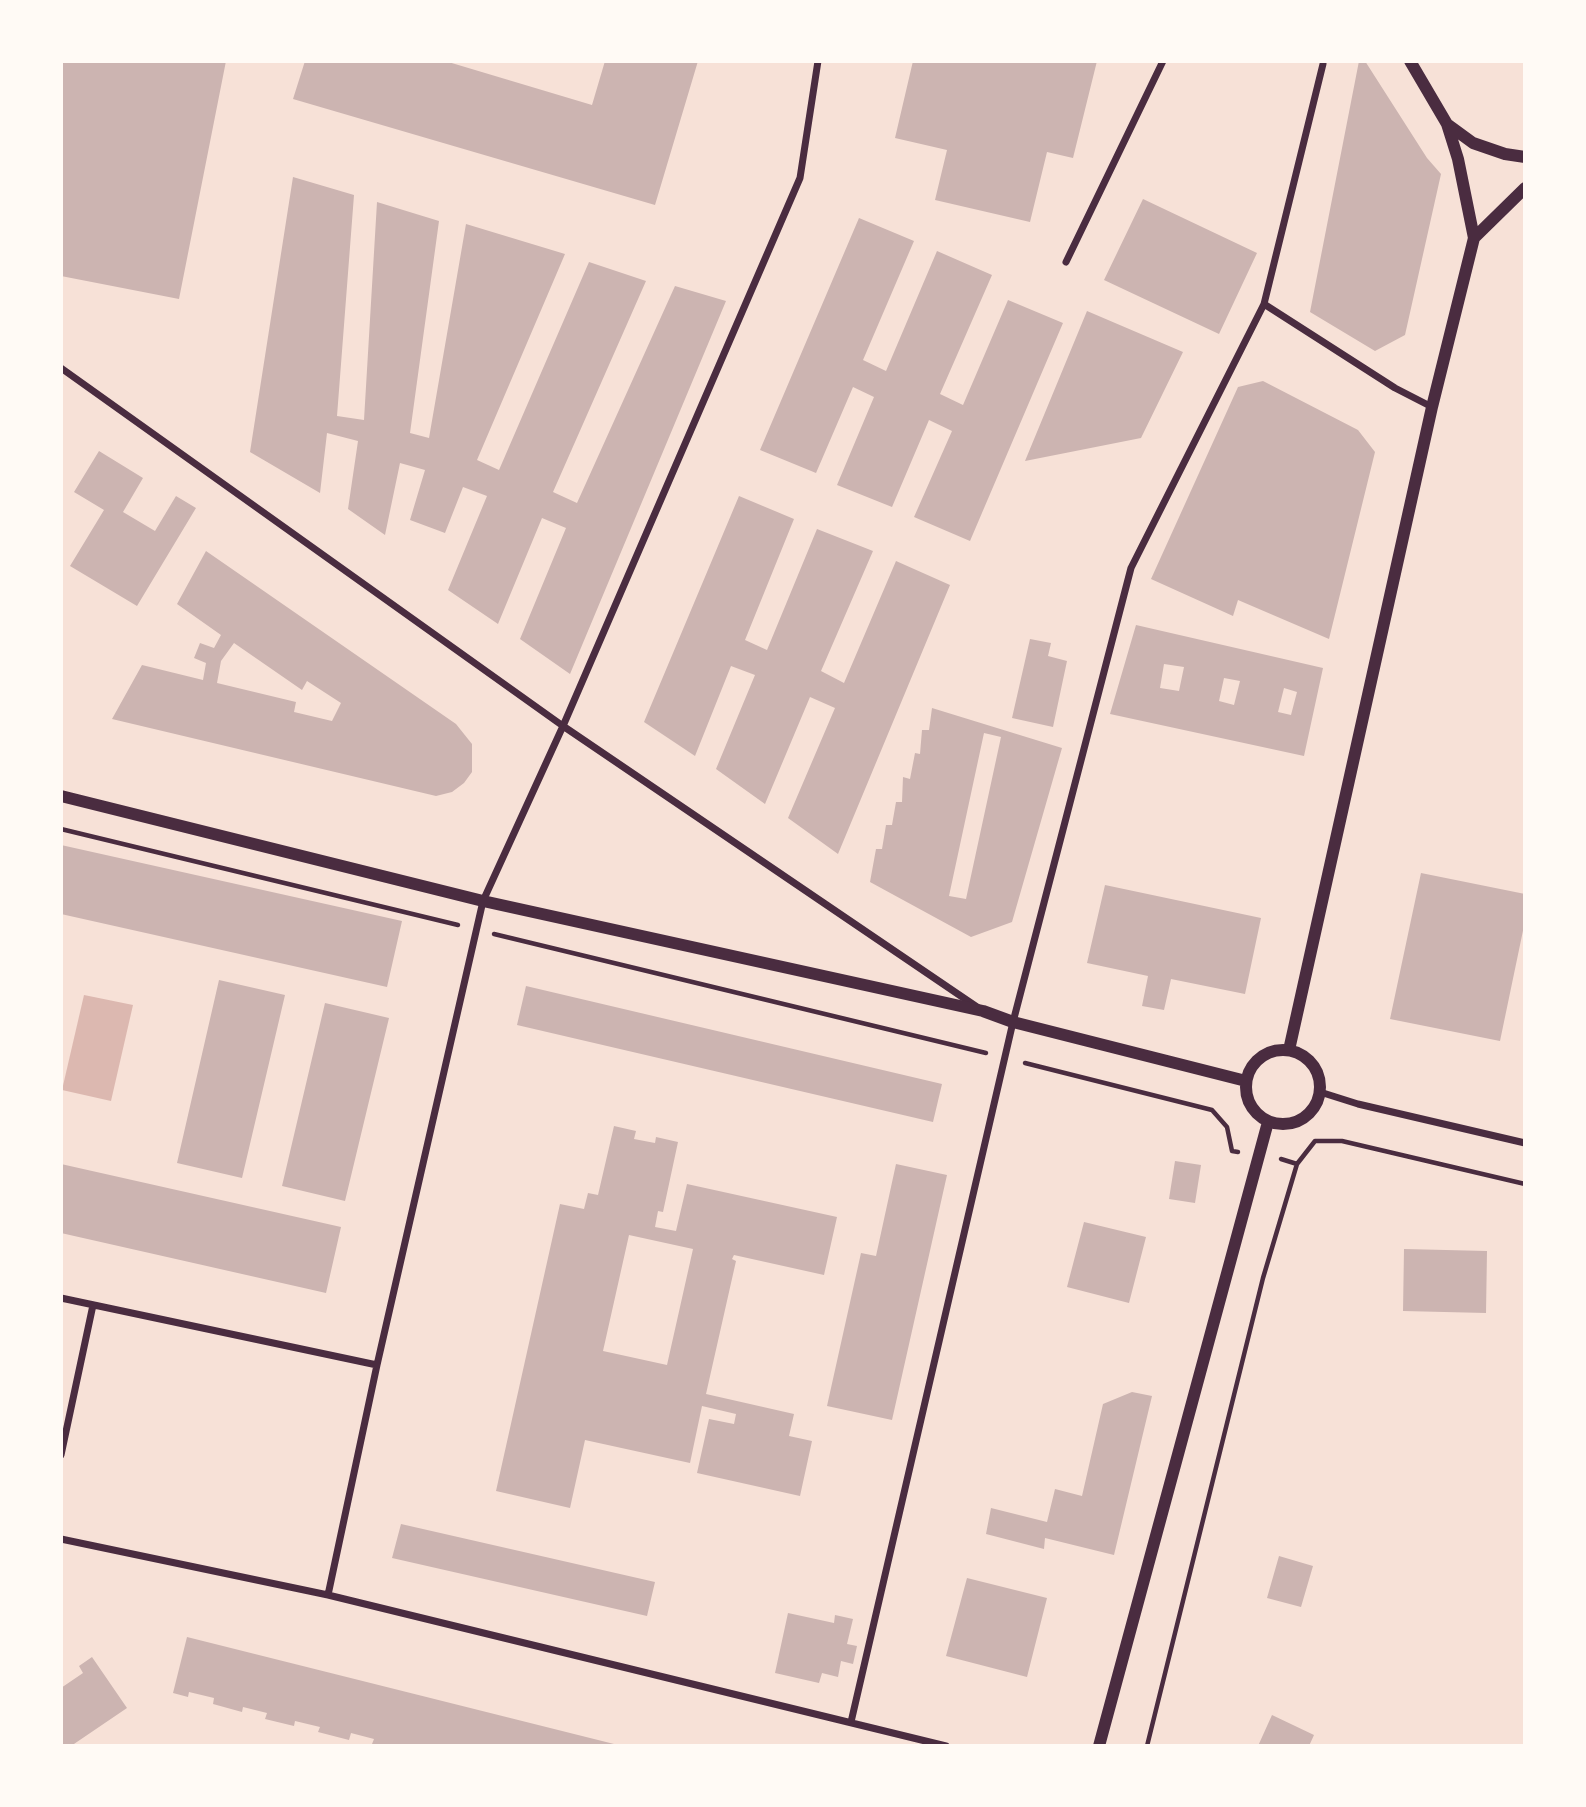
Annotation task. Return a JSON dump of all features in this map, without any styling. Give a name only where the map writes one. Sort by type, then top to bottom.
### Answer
[{"type":"street","points":[[328,1595],[377,1365],[483,901],[563,726],[800,178],[818,61]]},
{"type":"street","points":[[1066,262],[1163,61]]},
{"type":"street","points":[[1289,1050],[1432,407],[1474,238],[1458,159],[1447,124],[1410,61]]},
{"type":"street","points":[[851,1722],[1013,1021],[1132,568],[1264,304],[1322,64]]},
{"type":"street","points":[[1447,124],[1473,143],[1505,154],[1525,157]]},
{"type":"street","points":[[1474,238],[1525,188]]},
{"type":"street","points":[[1264,304],[1395,388],[1432,407]]},
{"type":"street","points":[[61,368],[563,726],[983,1011]]},
{"type":"street","points":[[61,796],[483,901],[983,1011],[1246,1081]]},
{"type":"street","points":[[1289,1050],[1310,1060],[1320,1081],[1320,1092],[1310,1112],[1301,1119],[1279,1125],[1268,1122],[1250,1105],[1246,1094],[1246,1081],[1256,1060],[1266,1053],[1289,1050]]},
{"type":"street","points":[[1320,1092],[1358,1104],[1525,1143]]},
{"type":"street","points":[[1099,1746],[1268,1122]]},
{"type":"street","points":[[61,1298],[377,1365]]},
{"type":"street","points":[[61,1455],[93,1305]]},
{"type":"street","points":[[61,1539],[328,1595],[946,1746]]},
{"type":"path","points":[[61,829],[1212,1110],[1227,1127],[1232,1151],[1283,1159],[1297,1164]]},
{"type":"path","points":[[1147,1746],[1263,1278],[1297,1164],[1315,1141],[1342,1141],[1525,1184]]},
{"type":"shaded area","points":[[84,995],[133,1005],[111,1101],[62,1090]]},
{"type":"building","points":[[61,61],[226,61],[179,299],[61,276]]},
{"type":"building","points":[[305,61],[445,61],[592,105],[605,61],[698,61],[655,205],[293,99]]},
{"type":"building","points":[[913,61],[1097,61],[1073,158],[1047,152],[1030,222],[935,200],[947,150],[895,138]]},
{"type":"building","points":[[1359,61],[1365,61],[1427,158],[1441,174],[1405,335],[1375,351],[1310,312]]},
{"type":"building","points":[[293,177],[354,195],[337,416],[364,420],[377,202],[439,221],[410,433],[429,438],[466,224],[565,254],[477,460],[499,470],[589,262],[646,281],[553,492],[577,503],[675,286],[726,301],[570,674],[520,639],[566,528],[542,518],[498,624],[448,590],[487,496],[463,487],[445,533],[410,520],[425,470],[400,463],[385,535],[348,509],[358,441],[327,433],[320,493],[250,452]]},
{"type":"building","points":[[1143,199],[1257,253],[1219,334],[1104,280]]},
{"type":"building","points":[[859,218],[914,241],[863,360],[886,371],[937,251],[992,275],[940,394],[963,405],[1008,300],[1063,323],[970,541],[914,517],[952,431],[929,420],[892,507],[837,485],[874,397],[853,387],[816,473],[760,450]]},
{"type":"building","points":[[1087,311],[1183,352],[1141,438],[1025,461]]},
{"type":"building","points":[[1263,381],[1358,430],[1375,452],[1329,639],[1238,600],[1233,616],[1151,579],[1238,387]]},
{"type":"building","points":[[99,451],[143,478],[123,512],[155,531],[176,496],[196,508],[137,606],[70,566],[104,510],[74,492]]},
{"type":"building","points":[[739,496],[794,519],[745,640],[767,650],[817,529],[873,551],[821,671],[844,683],[896,561],[950,585],[838,854],[788,818],[835,708],[810,697],[765,804],[716,769],[755,675],[731,666],[695,756],[644,722]]},
{"type":"building","points":[[206,551],[456,724],[472,744],[472,772],[464,783],[452,792],[436,796],[112,719],[142,665],[203,680],[206,663],[194,658],[200,643],[214,648],[221,635],[177,604]],"holes":[[[234,643],[302,690],[307,681],[341,703],[332,721],[294,712],[296,702],[217,683],[221,661]]]},
{"type":"building","points":[[1136,625],[1323,668],[1304,756],[1110,714]],"holes":[[[1164,664],[1184,667],[1179,691],[1160,688]],[[1224,678],[1240,681],[1234,705],[1219,701]],[[1284,688],[1297,692],[1291,715],[1278,712]]]},
{"type":"building","points":[[1030,639],[1051,643],[1048,656],[1067,661],[1053,727],[1012,718]]},
{"type":"building","points":[[932,708],[1062,748],[1012,922],[971,937],[870,882],[876,849],[882,849],[886,825],[892,825],[896,802],[902,802],[903,777],[910,779],[915,753],[920,754],[922,730],[929,730]],"holes":[[[984,733],[1001,737],[966,899],[949,896]]]},
{"type":"building","points":[[61,845],[402,921],[387,987],[61,914]]},
{"type":"building","points":[[1421,873],[1525,894],[1525,921],[1500,1041],[1390,1019]]},
{"type":"building","points":[[1105,885],[1261,918],[1245,994],[1171,979],[1164,1010],[1142,1006],[1148,976],[1087,963]]},
{"type":"building","points":[[219,980],[285,995],[242,1178],[177,1163]]},
{"type":"building","points":[[526,986],[942,1084],[933,1122],[517,1025]]},
{"type":"building","points":[[325,1003],[389,1018],[345,1201],[282,1186]]},
{"type":"building","points":[[614,1126],[636,1131],[634,1139],[655,1143],[656,1137],[678,1142],[663,1212],[658,1211],[655,1227],[676,1231],[687,1184],[837,1217],[824,1275],[734,1255],[732,1259],[736,1261],[706,1394],[794,1414],[789,1436],[812,1441],[800,1496],[697,1473],[709,1419],[734,1424],[736,1414],[702,1406],[690,1463],[585,1440],[570,1508],[496,1491],[560,1204],[584,1209],[588,1193],[598,1195]],"holes":[[[629,1235],[693,1249],[667,1365],[603,1351]]]},
{"type":"building","points":[[1175,1161],[1201,1165],[1195,1203],[1169,1199]]},
{"type":"building","points":[[61,1164],[341,1227],[326,1293],[61,1233]]},
{"type":"building","points":[[896,1164],[947,1175],[892,1420],[827,1406],[861,1253],[876,1256]]},
{"type":"building","points":[[1084,1222],[1146,1237],[1129,1303],[1067,1287]]},
{"type":"building","points":[[1404,1249],[1487,1251],[1486,1313],[1403,1311]]},
{"type":"building","points":[[1132,1392],[1152,1396],[1114,1555],[1045,1538],[1044,1549],[986,1534],[991,1508],[1047,1522],[1055,1489],[1082,1496],[1103,1404]]},
{"type":"building","points":[[401,1524],[655,1582],[647,1616],[392,1558]]},
{"type":"building","points":[[1279,1556],[1313,1566],[1301,1607],[1267,1598]]},
{"type":"building","points":[[967,1578],[1047,1598],[1027,1677],[946,1656]]},
{"type":"building","points":[[788,1613],[834,1623],[835,1615],[853,1619],[847,1644],[857,1646],[853,1664],[841,1661],[838,1677],[822,1673],[819,1683],[775,1673]]},
{"type":"building","points":[[187,1637],[618,1745],[379,1746],[372,1744],[374,1739],[351,1733],[349,1740],[318,1732],[320,1727],[295,1721],[294,1726],[265,1719],[267,1713],[243,1707],[242,1712],[213,1704],[214,1698],[189,1692],[188,1697],[173,1693]]},
{"type":"building","points":[[92,1657],[127,1708],[71,1746],[61,1746],[61,1688],[83,1673],[79,1666]]},
{"type":"building","points":[[1272,1715],[1314,1735],[1309,1746],[1258,1746]]}]
